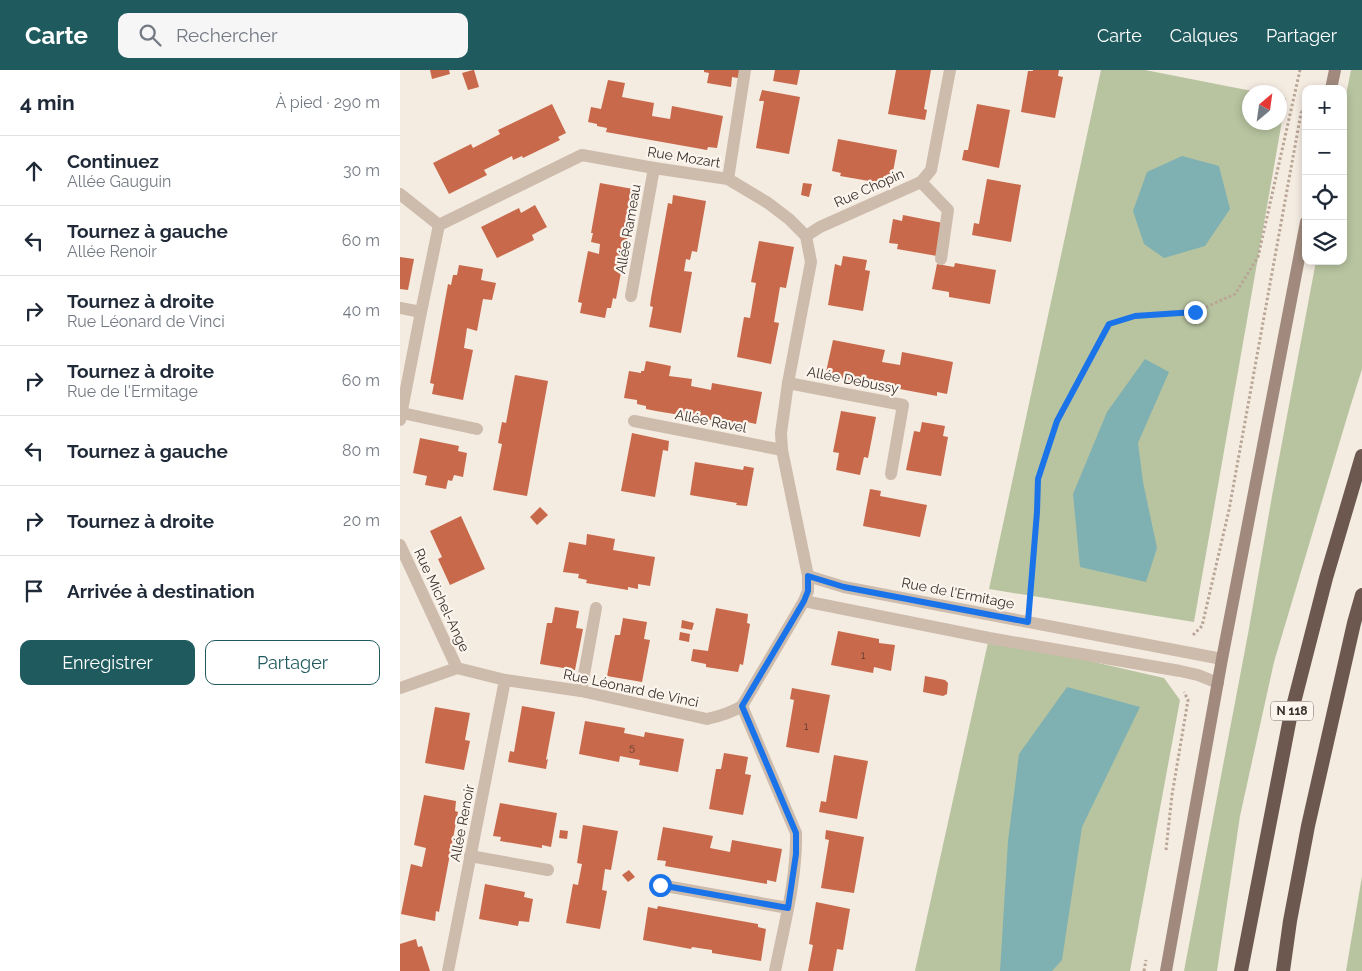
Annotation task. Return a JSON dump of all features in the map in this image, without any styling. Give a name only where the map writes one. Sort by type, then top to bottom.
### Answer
[{"type":"highway","name":"N 118","points":[[1242,971],[1290,718],[1326,578],[1362,456]]},
{"type":"highway","name":"N 118","points":[[1282,971],[1308,826],[1362,595]]},
{"type":"main road","points":[[1332,85],[1335,70]]},
{"type":"main road","points":[[1166,971],[1222,659],[1302,243]]},
{"type":"street","points":[[728,179],[745,70]]},
{"type":"street","name":"Rue Chopin","points":[[806,236],[820,227],[921,182],[931,170],[950,70]]},
{"type":"street","name":"Rue Mozart","points":[[439,226],[582,155],[728,179],[768,203],[789,219],[806,236]]},
{"type":"street","name":"Allée Rameau","points":[[631,296],[654,168]]},
{"type":"street","points":[[921,182],[948,210],[941,259]]},
{"type":"street","points":[[400,194],[439,226],[420,312],[401,417],[477,429]]},
{"type":"street","points":[[775,971],[788,908],[796,854],[796,833],[742,706],[804,601],[808,591],[808,576],[782,450],[781,433],[788,382],[811,262],[806,236]]},
{"type":"street","points":[[400,308],[420,312]]},
{"type":"street","name":"Allée Debussy","points":[[788,382],[903,405],[891,474]]},
{"type":"street","name":"Allée Ravel","points":[[634,421],[782,450]]},
{"type":"street","name":"Rue Michel-Ange","points":[[400,544],[458,668]]},
{"type":"street","name":"Rue de l'Ermitage","points":[[808,576],[844,587],[1222,659]]},
{"type":"street","points":[[804,601],[988,638],[1180,671],[1198,675],[1218,683]]},
{"type":"street","points":[[580,690],[596,608]]},
{"type":"street","points":[[400,688],[458,668]]},
{"type":"street","name":"Rue Léonard de Vinci","points":[[458,668],[505,680],[580,690],[707,719],[726,714],[742,706]]},
{"type":"street","name":"Allée Renoir","points":[[448,971],[505,680]]},
{"type":"street","points":[[470,856],[548,870]]},
{"type":"street","points":[[660,885],[788,908]]},
{"type":"path","points":[[1028,622],[1038,479],[1057,421],[1109,324],[1135,316],[1195,312],[1235,294],[1258,257],[1300,70]]},
{"type":"path","points":[[1185,651],[1186,641],[1202,626],[1229,510],[1302,111]]},
{"type":"path","points":[[1166,855],[1172,796],[1188,700],[1179,682],[1180,671]]},
{"type":"path","points":[[1144,971],[1148,952]]},
{"type":"green space","points":[[1101,70],[1145,70],[1242,89],[1242,130],[1280,130],[1194,622],[989,589]]},
{"type":"green space","points":[[1351,70],[1362,70],[1362,369],[1274,662],[1240,816],[1217,971],[1184,971],[1315,265],[1347,265],[1347,90]]},
{"type":"green space","points":[[989,638],[1164,678],[1180,700],[1130,971],[915,971]]},
{"type":"green space","points":[[1362,876],[1362,971],[1346,971]]},
{"type":"water","points":[[1182,156],[1219,166],[1230,209],[1205,246],[1164,258],[1144,244],[1133,211],[1147,172]]},
{"type":"water","points":[[1145,359],[1169,372],[1138,443],[1143,482],[1157,548],[1146,582],[1080,567],[1073,494],[1107,412]]},
{"type":"water","points":[[1067,687],[1140,707],[1082,827],[1062,960],[1052,971],[1000,971],[1008,841],[1019,754]]},
{"type":"building","points":[[430,70],[449,70],[450,74],[432,79]]},
{"type":"building","points":[[474,70],[479,87],[468,90],[462,73]]},
{"type":"building","points":[[704,70],[740,70],[738,78],[732,77],[731,87],[707,83],[709,73],[704,72]]},
{"type":"building","points":[[775,70],[800,70],[797,85],[773,81]]},
{"type":"building","points":[[896,70],[931,70],[924,109],[927,110],[925,120],[888,114]]},
{"type":"building","points":[[1059,70],[1058,76],[1063,77],[1055,118],[1021,112],[1028,71]]},
{"type":"building","points":[[608,80],[625,83],[622,97],[654,103],[652,116],[670,119],[672,106],[723,116],[717,148],[708,147],[707,150],[606,132],[607,128],[588,122],[591,107],[601,109]]},
{"type":"building","points":[[762,90],[800,97],[789,154],[756,148],[764,101],[759,101]]},
{"type":"building","points":[[552,104],[566,133],[558,137],[560,140],[523,158],[522,156],[513,160],[512,156],[484,170],[487,175],[449,194],[433,163],[471,144],[473,148],[500,134],[498,130]]},
{"type":"building","points":[[977,104],[1010,110],[999,168],[962,160],[964,150],[968,150]]},
{"type":"building","points":[[838,139],[897,150],[891,183],[840,176],[841,173],[832,171]]},
{"type":"building","points":[[987,179],[1021,185],[1011,242],[972,235],[974,223],[979,224]]},
{"type":"building","points":[[600,183],[633,189],[631,197],[635,198],[616,299],[613,298],[611,308],[607,308],[605,318],[580,313],[582,303],[578,302],[588,251],[599,254],[600,244],[591,242],[593,233],[591,233]]},
{"type":"building","points":[[803,183],[812,184],[809,197],[801,195]]},
{"type":"building","points":[[673,195],[706,201],[697,252],[692,251],[690,260],[686,259],[684,271],[692,272],[681,333],[649,327],[653,307],[650,306],[651,298],[668,203],[672,204]]},
{"type":"building","points":[[535,205],[547,227],[532,235],[534,240],[497,258],[481,227],[519,208],[521,213]]},
{"type":"building","points":[[903,215],[943,223],[937,256],[897,249],[898,244],[889,243],[893,219],[902,221]]},
{"type":"building","points":[[759,241],[794,247],[786,288],[780,287],[774,322],[779,323],[771,364],[737,357],[744,317],[750,318],[756,283],[751,282]]},
{"type":"building","points":[[843,256],[867,260],[865,270],[870,271],[863,311],[828,305],[835,264],[841,266]]},
{"type":"building","points":[[400,257],[414,259],[408,290],[400,289]]},
{"type":"building","points":[[955,263],[996,270],[990,304],[949,297],[949,292],[932,289],[937,264],[954,267]]},
{"type":"building","points":[[459,265],[483,269],[481,280],[496,283],[492,300],[483,299],[477,331],[467,328],[464,348],[473,350],[463,400],[432,394],[434,384],[430,383],[448,284],[451,285],[453,275],[457,275]]},
{"type":"building","points":[[833,340],[885,350],[882,362],[900,365],[902,352],[953,362],[947,394],[937,392],[937,396],[836,377],[837,374],[826,372]]},
{"type":"building","points":[[646,361],[671,366],[669,376],[692,379],[691,386],[711,390],[712,383],[762,392],[756,424],[747,422],[746,426],[656,411],[646,409],[646,406],[637,404],[637,400],[624,398],[629,371],[641,373],[641,371],[644,371]]},
{"type":"building","points":[[515,375],[548,381],[527,496],[493,490],[502,444],[498,443],[502,422],[506,423]]},
{"type":"building","points":[[841,411],[876,417],[868,458],[864,457],[860,475],[836,470],[839,453],[833,452]]},
{"type":"building","points":[[922,422],[945,426],[943,436],[948,437],[941,476],[906,470],[914,431],[920,432]]},
{"type":"building","points":[[632,433],[669,441],[668,451],[663,450],[655,497],[621,491]]},
{"type":"building","points":[[420,438],[459,446],[458,451],[467,453],[463,477],[454,475],[452,481],[448,480],[446,489],[425,485],[427,476],[413,473]]},
{"type":"building","points":[[695,462],[743,470],[744,466],[754,468],[747,506],[690,495]]},
{"type":"building","points":[[870,489],[881,491],[880,496],[927,505],[920,537],[863,526]]},
{"type":"building","points":[[540,507],[548,515],[537,525],[530,517]]},
{"type":"building","points":[[461,516],[485,569],[450,585],[438,559],[442,557],[430,531]]},
{"type":"building","points":[[587,534],[615,539],[613,550],[655,557],[650,586],[638,584],[638,589],[628,587],[628,590],[586,583],[587,580],[578,578],[579,574],[563,572],[569,542],[586,545]]},
{"type":"building","points":[[555,607],[579,611],[576,628],[583,629],[575,670],[540,664],[547,623],[552,623]]},
{"type":"building","points":[[716,608],[748,614],[747,623],[750,624],[743,665],[740,664],[738,672],[706,667],[706,664],[691,661],[693,649],[708,651]]},
{"type":"building","points":[[623,618],[647,622],[644,639],[650,640],[642,682],[607,676],[615,635],[620,635]]},
{"type":"building","points":[[682,620],[694,623],[692,630],[681,628]]},
{"type":"building","points":[[838,631],[879,639],[879,643],[895,645],[891,671],[874,667],[873,673],[831,665]]},
{"type":"building","points":[[680,632],[690,634],[689,642],[679,640]]},
{"type":"building","points":[[925,676],[945,680],[948,683],[947,694],[943,696],[923,692]]},
{"type":"building","points":[[792,688],[830,695],[819,753],[786,747],[794,700],[790,699]]},
{"type":"building","points":[[522,706],[555,712],[546,769],[508,762],[510,751],[514,752]]},
{"type":"building","points":[[435,707],[470,713],[465,740],[470,741],[464,770],[425,763]]},
{"type":"building","points":[[585,721],[625,728],[624,733],[644,737],[645,732],[684,739],[678,772],[639,765],[640,760],[620,756],[619,762],[579,754]]},
{"type":"building","points":[[724,753],[748,757],[745,774],[751,775],[743,815],[709,809],[716,769],[721,769]]},
{"type":"building","points":[[834,755],[868,761],[857,819],[819,812],[821,801],[826,802]]},
{"type":"building","points":[[424,795],[456,801],[455,811],[458,812],[439,912],[436,911],[435,921],[401,914],[411,864],[422,867],[426,848],[414,845]]},
{"type":"building","points":[[500,803],[557,813],[551,847],[542,845],[542,848],[500,841],[501,837],[493,836]]},
{"type":"building","points":[[583,825],[618,831],[611,870],[605,869],[602,890],[607,891],[600,929],[566,923],[573,884],[578,885],[582,864],[577,863]]},
{"type":"building","points":[[663,827],[713,836],[710,848],[730,852],[732,840],[782,849],[776,882],[767,880],[767,884],[665,866],[666,861],[657,860]]},
{"type":"building","points":[[560,830],[568,831],[567,839],[559,838]]},
{"type":"building","points":[[826,830],[864,837],[854,893],[821,888],[829,840],[825,839]]},
{"type":"building","points":[[629,870],[635,877],[628,882],[622,875]]},
{"type":"building","points":[[485,884],[525,892],[524,897],[533,899],[529,922],[519,921],[518,926],[479,919]]},
{"type":"building","points":[[816,902],[850,909],[843,950],[837,949],[833,971],[808,971],[813,945],[809,944]]},
{"type":"building","points":[[658,906],[758,924],[758,927],[766,929],[761,961],[712,953],[712,950],[692,947],[691,949],[643,940],[648,907],[657,909]]},
{"type":"building","points":[[416,939],[418,947],[422,946],[430,971],[400,971],[400,944]]},
{"type":"route","points":[[660,885],[788,908],[796,854],[796,833],[742,706],[804,601],[808,591],[808,576],[844,587],[1028,622],[1038,479],[1057,421],[1109,324],[1135,316],[1195,312]]}]
